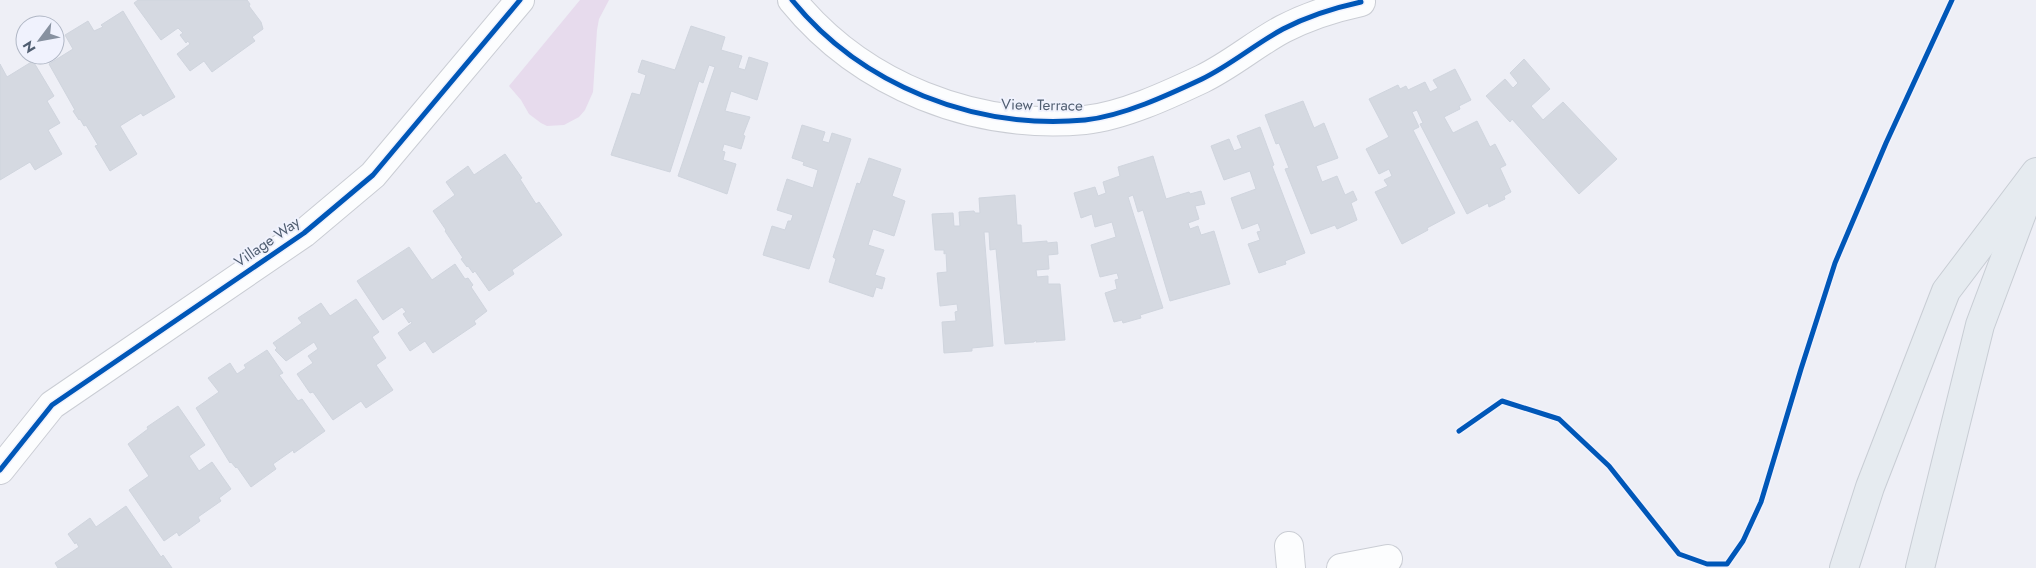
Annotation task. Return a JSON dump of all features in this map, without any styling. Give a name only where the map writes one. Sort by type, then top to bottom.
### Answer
[{"type":"highway","points":[[1844,568],[1870,487],[1946,291],[2036,172]]},
{"type":"highway","points":[[1920,568],[1980,325],[2036,177]]},
{"type":"street","name":"Village Way","points":[[0,470],[52,406],[304,233],[373,175],[520,0]]},
{"type":"street","name":"View Terrace","points":[[792,0],[834,42],[870,69],[910,90],[950,106],[996,118],[1042,120],[1086,120],[1129,109],[1204,78],[1282,30],[1322,11],[1361,2]]},
{"type":"street","points":[[1342,568],[1388,559]]},
{"type":"shaded area","points":[[580,0],[609,0],[599,19],[597,30],[593,92],[585,110],[579,117],[564,125],[547,126],[529,114],[521,100],[509,86]]},
{"type":"building","points":[[138,0],[247,0],[250,4],[249,6],[261,22],[263,29],[252,37],[255,41],[212,72],[204,61],[190,71],[177,54],[190,44],[188,41],[186,43],[180,35],[183,33],[178,28],[161,40],[134,3]]},
{"type":"building","points":[[123,11],[175,97],[143,116],[141,113],[120,126],[137,154],[110,171],[95,146],[98,145],[86,125],[84,126],[73,111],[75,110],[50,65],[65,65],[65,54],[73,49],[65,35],[88,21],[94,31],[103,27],[101,25]]},
{"type":"building","points":[[691,26],[725,37],[721,50],[742,56],[738,68],[745,70],[749,57],[768,63],[757,100],[731,91],[725,111],[750,117],[743,135],[745,136],[741,149],[724,144],[722,151],[725,152],[723,160],[736,164],[727,194],[678,176],[715,67],[709,65],[703,83],[699,81],[670,172],[611,155],[632,93],[640,95],[646,75],[638,72],[642,60],[675,70]]},
{"type":"building","points":[[1524,59],[1550,89],[1531,106],[1543,120],[1563,102],[1617,159],[1579,194],[1512,119],[1510,122],[1486,96],[1505,79],[1513,88],[1518,83],[1510,73]]},
{"type":"building","points":[[0,64],[7,77],[26,65],[35,65],[54,96],[47,101],[60,123],[48,130],[62,154],[35,170],[30,162],[0,180]]},
{"type":"building","points":[[1455,69],[1471,100],[1459,106],[1460,109],[1444,117],[1453,133],[1477,121],[1490,147],[1495,144],[1506,165],[1500,168],[1511,192],[1504,196],[1505,199],[1489,207],[1488,203],[1467,214],[1420,124],[1423,123],[1417,110],[1412,112],[1419,127],[1413,130],[1455,213],[1402,244],[1375,192],[1388,186],[1384,180],[1392,176],[1389,169],[1379,174],[1366,149],[1389,137],[1369,99],[1398,85],[1400,89],[1406,86],[1408,90],[1425,82],[1430,92],[1438,88],[1433,80]]},
{"type":"building","points":[[1303,101],[1314,128],[1324,123],[1338,158],[1316,166],[1322,182],[1337,176],[1345,195],[1353,191],[1357,200],[1351,203],[1357,220],[1337,229],[1335,225],[1311,234],[1285,169],[1289,168],[1279,143],[1276,144],[1265,115]]},
{"type":"building","points":[[802,125],[825,132],[822,141],[829,143],[832,133],[851,139],[809,269],[763,255],[772,226],[785,230],[788,221],[791,221],[793,215],[777,210],[787,179],[813,188],[818,170],[803,165],[804,162],[792,158]]},
{"type":"building","points":[[1260,127],[1274,165],[1272,166],[1305,253],[1285,261],[1286,264],[1259,273],[1248,244],[1260,240],[1257,232],[1261,231],[1258,223],[1242,229],[1231,198],[1256,189],[1250,171],[1224,180],[1211,146],[1229,139],[1234,151],[1242,148],[1237,136]]},
{"type":"building","points":[[505,154],[522,178],[520,179],[536,204],[539,202],[562,235],[512,270],[514,274],[489,291],[475,271],[473,273],[461,259],[463,258],[433,211],[455,195],[446,182],[468,166],[474,175]]},
{"type":"building","points":[[1153,156],[1166,199],[1189,192],[1190,194],[1201,191],[1205,204],[1195,206],[1199,219],[1188,223],[1190,229],[1198,226],[1201,235],[1214,231],[1230,284],[1170,301],[1143,210],[1138,212],[1133,195],[1128,197],[1163,308],[1140,315],[1141,318],[1123,323],[1122,320],[1114,322],[1105,293],[1117,289],[1115,280],[1119,279],[1117,273],[1100,277],[1091,245],[1116,237],[1112,222],[1095,227],[1092,214],[1081,218],[1074,193],[1095,187],[1098,196],[1106,193],[1103,182],[1120,176],[1118,167]]},
{"type":"building","points":[[869,158],[901,169],[892,196],[905,201],[894,236],[873,229],[868,245],[884,250],[875,275],[885,278],[882,289],[876,287],[873,297],[829,282],[836,259],[833,257],[857,183],[860,184]]},
{"type":"building","points":[[1015,195],[1017,225],[1021,225],[1022,243],[1057,242],[1058,254],[1048,255],[1049,269],[1036,270],[1037,277],[1048,276],[1048,284],[1060,284],[1065,340],[1036,342],[1036,340],[1034,342],[1005,344],[996,249],[990,250],[989,232],[984,232],[993,346],[972,348],[972,351],[944,353],[942,322],[956,321],[955,312],[958,311],[957,304],[940,306],[937,273],[947,272],[946,253],[944,254],[944,250],[935,250],[932,214],[953,213],[954,226],[960,226],[959,212],[974,211],[975,213],[980,213],[979,198]]},
{"type":"building","points":[[409,247],[432,280],[455,264],[465,279],[468,278],[473,285],[471,287],[487,311],[474,321],[476,324],[433,353],[425,341],[410,351],[398,333],[412,323],[411,321],[409,323],[403,314],[406,312],[402,307],[383,320],[357,281]]},
{"type":"building","points":[[356,299],[379,332],[372,337],[386,358],[376,365],[393,390],[366,408],[361,401],[333,420],[313,392],[310,393],[297,374],[313,363],[308,356],[318,349],[314,342],[286,361],[275,350],[277,348],[273,343],[302,323],[298,318],[321,303],[330,316]]},
{"type":"building","points":[[267,350],[283,373],[279,375],[298,401],[302,399],[325,431],[294,453],[293,450],[273,464],[276,469],[251,487],[237,467],[230,463],[196,408],[219,392],[208,378],[230,363],[237,374],[246,368],[244,365]]},
{"type":"building","points":[[178,406],[205,445],[189,456],[199,471],[212,462],[231,489],[219,498],[221,501],[198,517],[200,521],[179,536],[177,532],[164,541],[129,490],[149,476],[128,444],[148,429],[147,427]]},
{"type":"building","points":[[126,506],[161,557],[163,555],[172,568],[58,568],[55,563],[79,547],[68,534],[90,518],[96,527]]},
{"type":"cycle path","points":[[0,470],[52,405],[304,233],[373,175],[520,0]]},
{"type":"cycle path","points":[[792,0],[820,30],[852,56],[886,78],[924,96],[962,109],[1003,118],[1044,121],[1100,118],[1145,104],[1202,79],[1292,24],[1321,13],[1361,2]]},
{"type":"cycle path","points":[[1459,431],[1502,401],[1559,419],[1609,466],[1679,554],[1707,564],[1727,564],[1743,541],[1761,502],[1835,263],[1886,143],[1952,0]]}]
